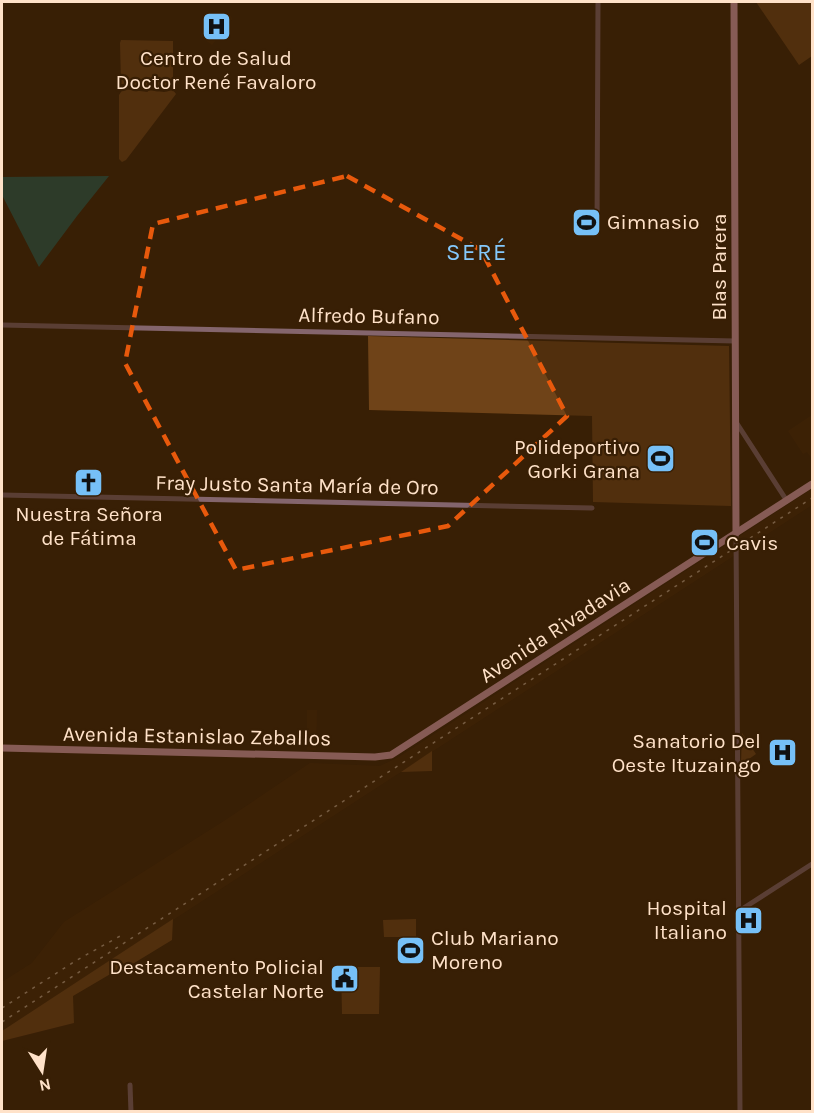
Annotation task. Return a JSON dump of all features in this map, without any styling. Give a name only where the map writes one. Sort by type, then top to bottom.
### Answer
[{"type":"main road","name":"Blas Parera","points":[[734,2],[736,533]]},
{"type":"main road","name":"Avenida Rivadavia","points":[[391,754],[813,484]]},
{"type":"main road","name":"Avenida Estanislao Zeballos","points":[[2,748],[375,757],[391,754]]},
{"type":"street","points":[[597,233],[598,2]]},
{"type":"street","name":"Alfredo Bufano","points":[[2,325],[735,341]]},
{"type":"street","points":[[736,422],[787,501]]},
{"type":"street","name":"Fray Justo Santa María de Oro","points":[[2,495],[592,508]]},
{"type":"street","points":[[736,533],[740,1112]]},
{"type":"street","points":[[739,911],[813,864]]},
{"type":"street","points":[[130,1085],[130,1112]]},
{"type":"highlighted area","points":[[347,176],[481,250],[567,416],[448,526],[236,570],[125,363],[153,224]]},
{"type":"shaded area","points":[[756,2],[812,2],[812,56],[799,65]]},
{"type":"shaded area","name":"Centro de Salud Doctor René Favaloro","points":[[215,16],[231,16],[232,19],[212,45],[200,36]]},
{"type":"shaded area","points":[[121,40],[173,41],[173,85],[170,87],[121,84]]},
{"type":"shaded area","points":[[123,89],[148,92],[147,90],[164,92],[173,90],[176,94],[126,160],[122,162],[119,159],[119,95]]},
{"type":"shaded area","name":"Polideportivo Gorki Grana","points":[[368,336],[729,346],[731,506],[593,502],[592,416],[369,410]]},
{"type":"shaded area","points":[[812,415],[812,459],[807,452],[803,454],[788,431]]},
{"type":"shaded area","points":[[812,489],[812,505],[2,1031],[2,982],[32,963],[64,922],[224,821],[310,763],[380,766],[399,757]]},
{"type":"shaded area","points":[[307,710],[317,710],[316,750],[307,750]]},
{"type":"shaded area","points":[[742,733],[756,754],[742,764],[741,763]]},
{"type":"shaded area","points":[[432,751],[432,771],[401,772]]},
{"type":"shaded area","points":[[173,919],[172,940],[73,996],[74,1023],[2,1041],[2,1031]]},
{"type":"shaded area","name":"Club Mariano Moreno","points":[[416,919],[416,963],[404,963],[404,937],[384,937],[383,920]]},
{"type":"shaded area","points":[[341,967],[380,967],[379,1014],[342,1014]]},
{"type":"water","points":[[109,176],[39,267],[2,195],[2,177]]},
{"type":"railway","points":[[2,1022],[812,498]]},
{"type":"railway","points":[[2,1008],[77,960],[122,935]]},
{"type":"place","name":"Centro de Salud Doctor René Favaloro","points":[[216,27]]},
{"type":"place","name":"Gimnasio","points":[[586,222]]},
{"type":"place","name":"Polideportivo Gorki Grana","points":[[661,459]]},
{"type":"place","name":"Nuestra Señora de Fátima","points":[[89,483]]},
{"type":"place","name":"Cavis","points":[[705,543]]},
{"type":"place","name":"Sanatorio Del Oeste Ituzaingo","points":[[782,753]]},
{"type":"place","name":"Hospital Italiano","points":[[748,920]]},
{"type":"place","name":"Club Mariano Moreno","points":[[410,950]]},
{"type":"place","name":"Destacamento Policial Castelar Norte","points":[[345,979]]},
{"type":"district","name":"SERÉ","points":[[477,252]]}]
